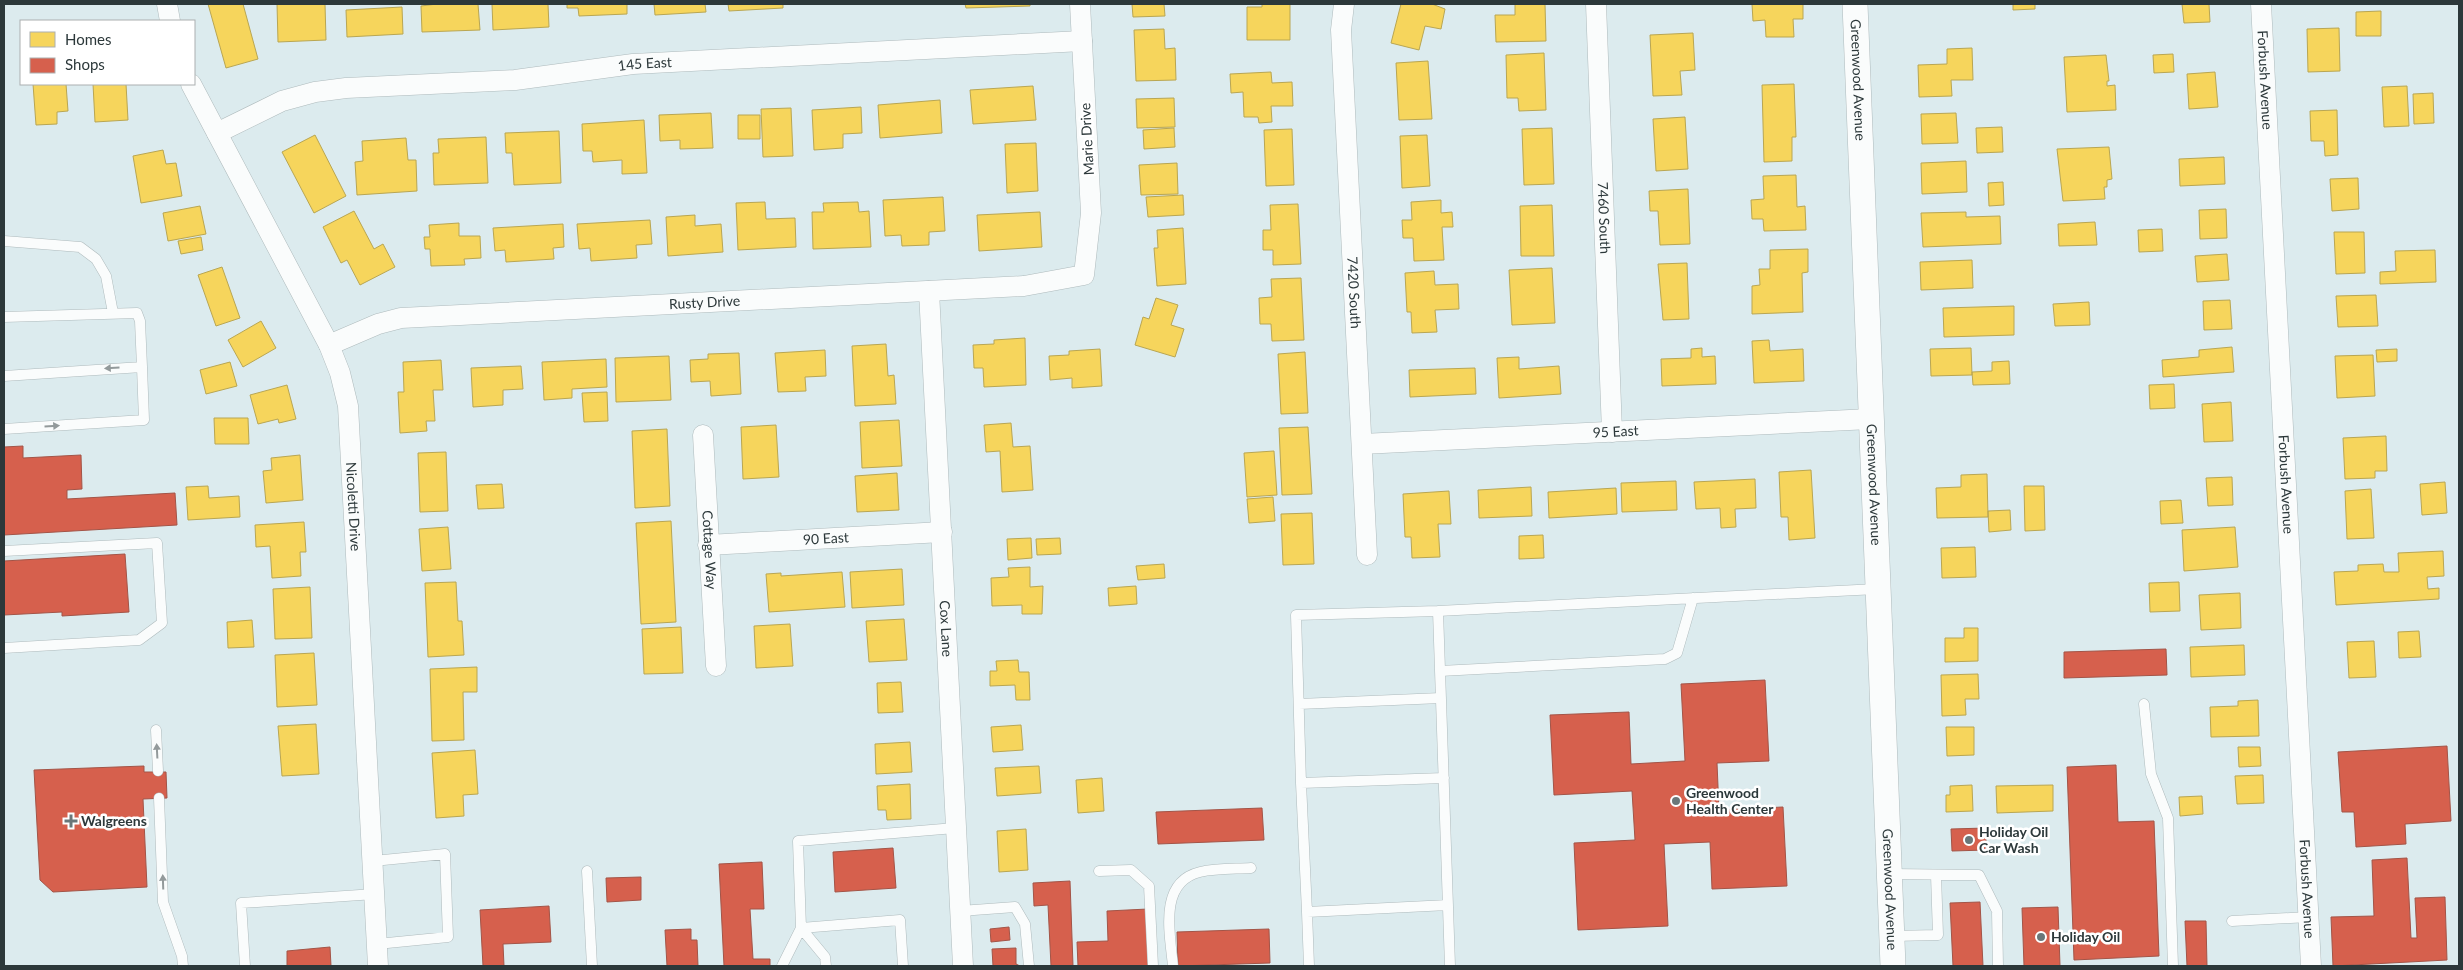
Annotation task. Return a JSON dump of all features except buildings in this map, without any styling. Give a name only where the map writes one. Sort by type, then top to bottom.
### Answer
[{"type":"street","points":[[167,4],[170,20]]},
{"type":"street","name":"Marie Drive","points":[[1080,4],[1091,213],[1084,275]]},
{"type":"street","name":"7420 South","points":[[1344,4],[1342,30],[1367,555]]},
{"type":"street","name":"7460 South","points":[[1596,4],[1612,432]]},
{"type":"street","name":"Greenwood Avenue","points":[[1856,4],[1870,419],[1893,966]]},
{"type":"street","name":"Forbush Avenue","points":[[2260,4],[2311,966]]},
{"type":"street","name":"145 East","points":[[217,133],[282,101],[330,90],[515,80],[634,64],[1082,42]]},
{"type":"street","name":"Nicoletti Drive","points":[[192,85],[329,345],[340,374],[348,406],[378,966]]},
{"type":"street","name":"Rusty Drive","points":[[329,345],[378,324],[401,318],[1024,286],[1084,275]]},
{"type":"street","name":"Cox Lane","points":[[929,291],[963,966]]},
{"type":"street","name":"95 East","points":[[1362,444],[1870,419]]},
{"type":"street","name":"Cottage Way","points":[[702,435],[716,666]]},
{"type":"street","name":"90 East","points":[[708,546],[942,532]]},
{"type":"lane","points":[[4,241],[80,247],[96,259],[106,276],[113,313]]},
{"type":"lane","points":[[4,317],[137,313],[140,321],[144,420],[4,429]]},
{"type":"lane","points":[[4,376],[142,366]]},
{"type":"lane","points":[[4,551],[157,543],[162,623],[139,640],[4,648]]},
{"type":"lane","points":[[1309,966],[1296,615],[1438,612],[1877,589]]},
{"type":"lane","points":[[1440,671],[1665,659],[1677,653],[1693,598]]},
{"type":"lane","points":[[1438,612],[1450,966]]},
{"type":"lane","points":[[1299,704],[1441,698]]},
{"type":"lane","points":[[2144,704],[2151,774],[2168,818],[2173,966]]},
{"type":"lane","points":[[156,730],[158,771]]},
{"type":"lane","points":[[1301,783],[1444,778]]},
{"type":"lane","points":[[159,798],[163,902],[182,956],[183,966]]},
{"type":"lane","points":[[782,966],[802,928],[798,841],[955,828]]},
{"type":"lane","points":[[373,861],[445,854],[448,937],[377,944]]},
{"type":"lane","points":[[1173,966],[1170,905],[1180,883],[1190,875],[1201,872],[1251,868]]},
{"type":"lane","points":[[1099,871],[1131,870],[1149,886],[1153,966]]},
{"type":"lane","points":[[587,871],[592,966]]},
{"type":"lane","points":[[1888,874],[1979,875],[1997,910],[1998,966]]},
{"type":"lane","points":[[1891,936],[1938,935],[1936,875]]},
{"type":"lane","points":[[245,966],[241,903],[375,894]]},
{"type":"lane","points":[[1307,912],[1448,905]]},
{"type":"lane","points":[[960,910],[1015,907],[1025,924],[1029,966]]},
{"type":"lane","points":[[2232,921],[2309,917]]},
{"type":"lane","points":[[802,928],[900,920],[903,966]]},
{"type":"lane","points":[[802,928],[825,957],[826,966]]},
{"type":"place","name":"Greenwood Health Center","points":[[1676,801]]},
{"type":"place","name":"Walgreens","points":[[71,821]]},
{"type":"place","name":"Holiday Oil Car Wash","points":[[1969,840]]},
{"type":"place","name":"Holiday Oil","points":[[2041,937]]}]
